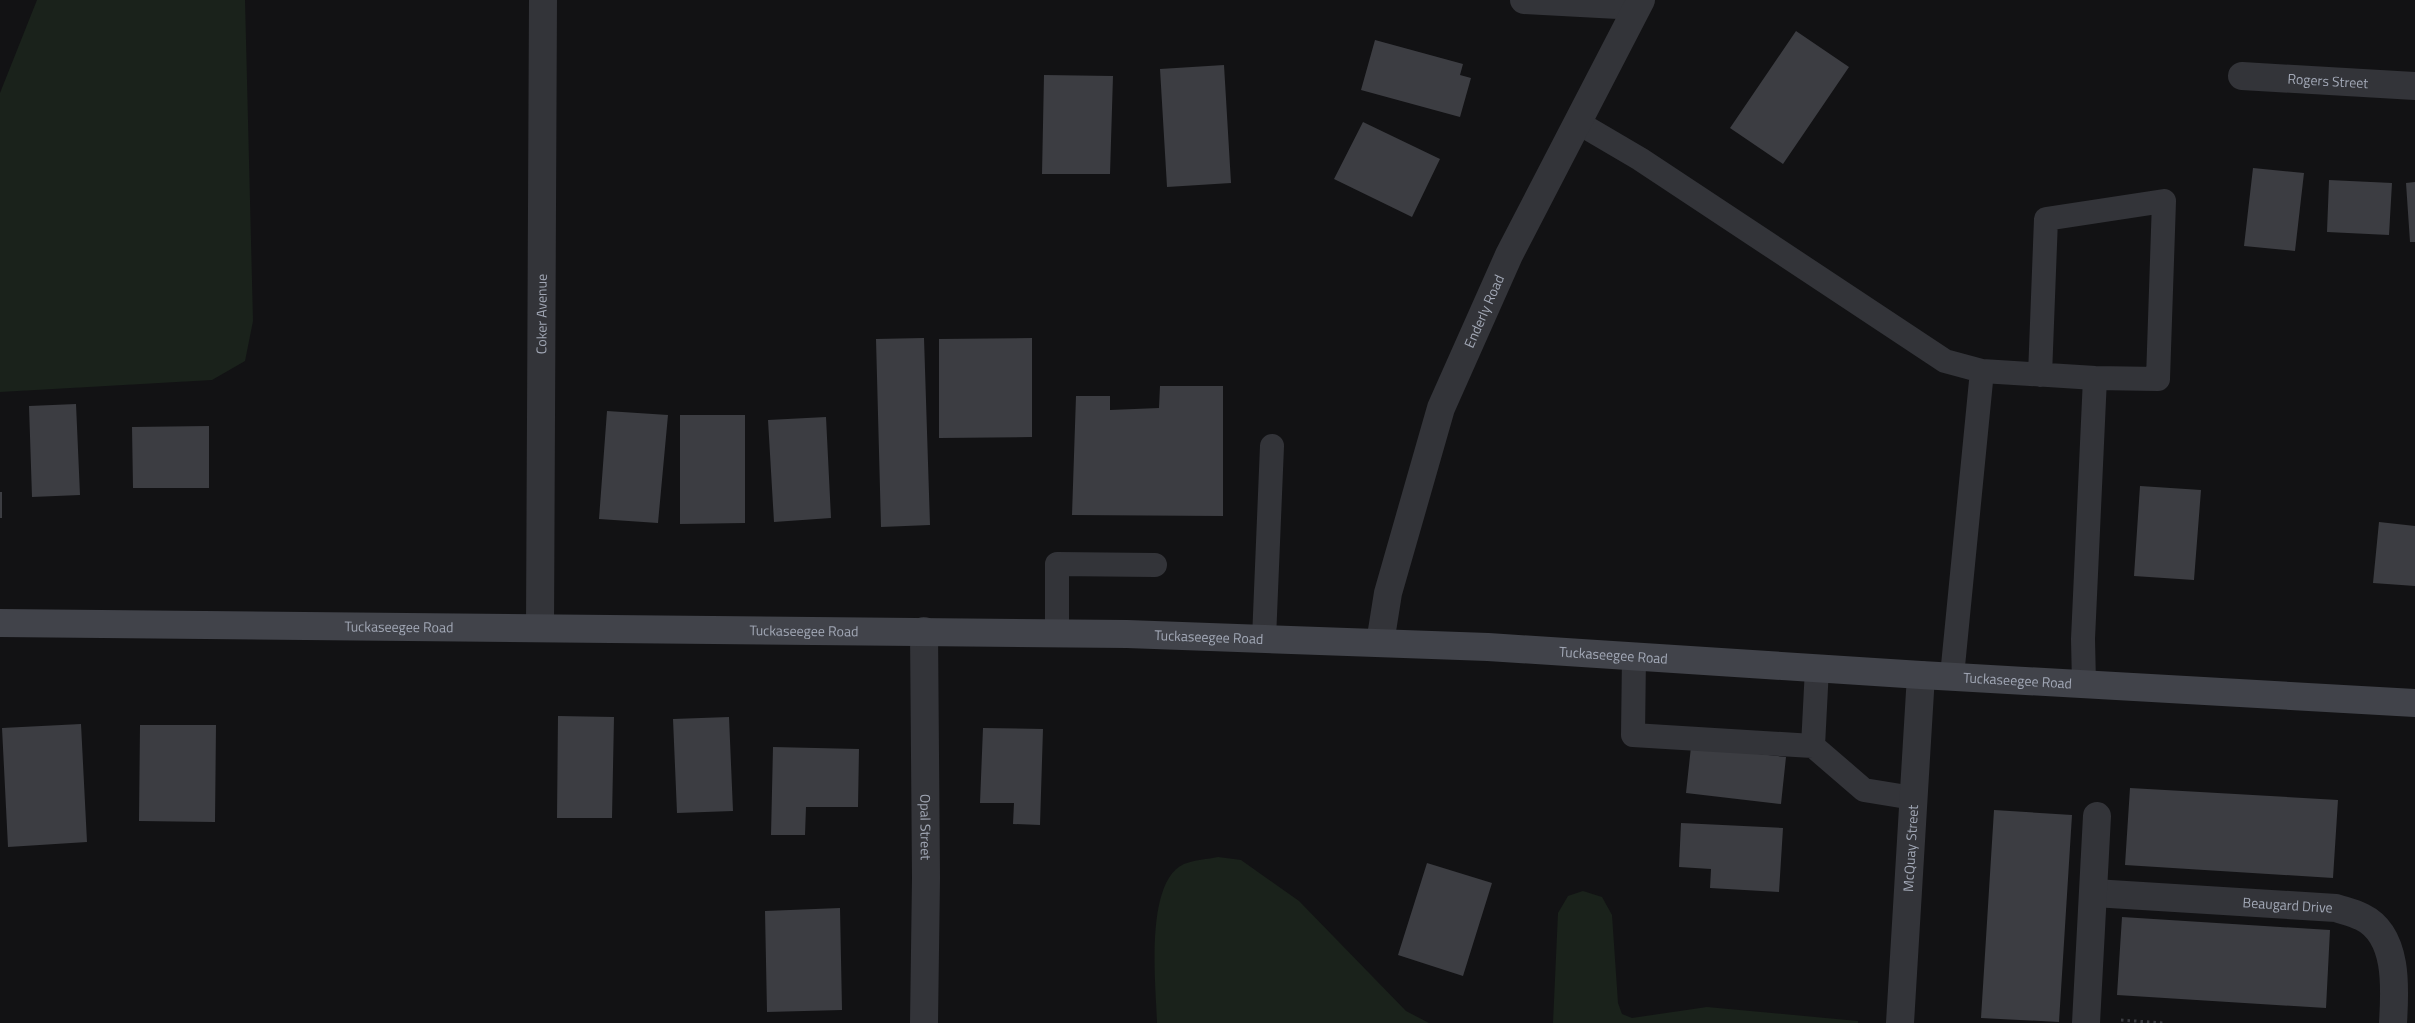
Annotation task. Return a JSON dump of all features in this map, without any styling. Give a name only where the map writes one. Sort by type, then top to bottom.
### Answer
[{"type":"main road","name":"Tuckaseegee Road","points":[[0,623],[924,631],[1264,639],[1488,647],[1921,675],[2415,703]]},
{"type":"street","name":"Coker Avenue","points":[[540,628],[543,0]]},
{"type":"street","points":[[1524,0],[1639,3]]},
{"type":"street","name":"Enderly Road","points":[[1380,643],[1388,593],[1441,408],[1509,255],[1639,3]]},
{"type":"street","name":"Rogers Street","points":[[2242,76],[2415,86]]},
{"type":"street","name":"Opal Street","points":[[924,631],[926,868],[924,1023]]},
{"type":"street","name":"McQuay Street","points":[[1900,1023],[1921,675]]},
{"type":"street","points":[[2086,1023],[2097,816]]},
{"type":"street","name":"Beaugard Drive","points":[[2094,893],[2336,908],[2364,917],[2379,932],[2392,958],[2395,988],[2393,1023]]},
{"type":"lane","points":[[1577,122],[1640,159],[1945,361],[1982,372],[2095,378],[2158,379],[2164,201],[2046,219],[2040,375]]},
{"type":"lane","points":[[1952,676],[1982,372]]},
{"type":"lane","points":[[2084,684],[2083,639],[2095,378]]},
{"type":"lane","points":[[1264,639],[1272,446]]},
{"type":"lane","points":[[1057,633],[1057,564],[1155,565]]},
{"type":"lane","points":[[1634,656],[1633,735],[1812,746],[1864,790],[1913,798]]},
{"type":"lane","points":[[1812,746],[1817,668]]},
{"type":"path","points":[[2118,1020],[2163,1023]]},
{"type":"shaded area","points":[[37,0],[245,0],[253,321],[245,361],[212,380],[0,392],[0,93]]},
{"type":"shaded area","points":[[1218,857],[1241,860],[1299,901],[1406,1011],[1429,1023],[1157,1023],[1155,936],[1163,891],[1171,874],[1184,864]]},
{"type":"shaded area","points":[[1583,891],[1602,897],[1612,915],[1618,1003],[1622,1014],[1632,1018],[1707,1007],[1858,1021],[1858,1023],[1553,1023],[1558,913],[1568,896]]},
{"type":"building","points":[[1796,31],[1849,67],[1783,164],[1730,128]]},
{"type":"building","points":[[1375,40],[1463,64],[1460,75],[1471,78],[1460,117],[1361,90]]},
{"type":"building","points":[[1224,65],[1231,183],[1167,187],[1160,69]]},
{"type":"building","points":[[1044,75],[1113,76],[1110,174],[1042,174]]},
{"type":"building","points":[[1363,122],[1440,159],[1412,217],[1334,179]]},
{"type":"building","points":[[2253,168],[2304,173],[2295,251],[2244,246]]},
{"type":"building","points":[[2329,180],[2392,183],[2389,235],[2327,232]]},
{"type":"building","points":[[2415,182],[2415,242],[2410,242],[2406,183]]},
{"type":"building","points":[[924,338],[930,525],[881,527],[876,339]]},
{"type":"building","points":[[1032,338],[1032,437],[939,438],[939,339]]},
{"type":"building","points":[[1160,386],[1223,386],[1223,516],[1072,515],[1076,396],[1110,396],[1110,410],[1159,408]]},
{"type":"building","points":[[76,404],[80,495],[32,497],[29,406]]},
{"type":"building","points":[[607,411],[668,415],[658,523],[599,519]]},
{"type":"building","points":[[680,415],[745,415],[745,523],[680,524]]},
{"type":"building","points":[[826,417],[831,518],[774,522],[768,420]]},
{"type":"building","points":[[209,426],[209,488],[133,488],[132,427]]},
{"type":"building","points":[[2140,486],[2201,490],[2194,580],[2134,576]]},
{"type":"building","points":[[0,492],[2,492],[2,518],[0,518]]},
{"type":"building","points":[[2379,522],[2415,526],[2415,586],[2373,583]]},
{"type":"building","points":[[558,716],[614,717],[612,818],[557,818]]},
{"type":"building","points":[[729,717],[733,811],[677,813],[673,719]]},
{"type":"building","points":[[81,724],[87,842],[8,847],[2,728]]},
{"type":"building","points":[[140,725],[216,725],[215,822],[139,821]]},
{"type":"building","points":[[983,728],[1043,729],[1040,825],[1013,824],[1014,803],[980,803]]},
{"type":"building","points":[[773,747],[859,749],[858,807],[806,807],[805,835],[771,835]]},
{"type":"building","points":[[1691,747],[1786,757],[1781,804],[1686,793]]},
{"type":"building","points":[[2130,788],[2338,800],[2333,878],[2125,865]]},
{"type":"building","points":[[1994,810],[2072,815],[2059,1022],[1981,1018]]},
{"type":"building","points":[[1681,823],[1783,828],[1779,892],[1710,888],[1711,869],[1679,867]]},
{"type":"building","points":[[1427,863],[1492,883],[1463,976],[1398,955]]},
{"type":"building","points":[[840,908],[842,1010],[767,1012],[765,911]]},
{"type":"building","points":[[2122,917],[2330,930],[2326,1008],[2117,995]]}]
